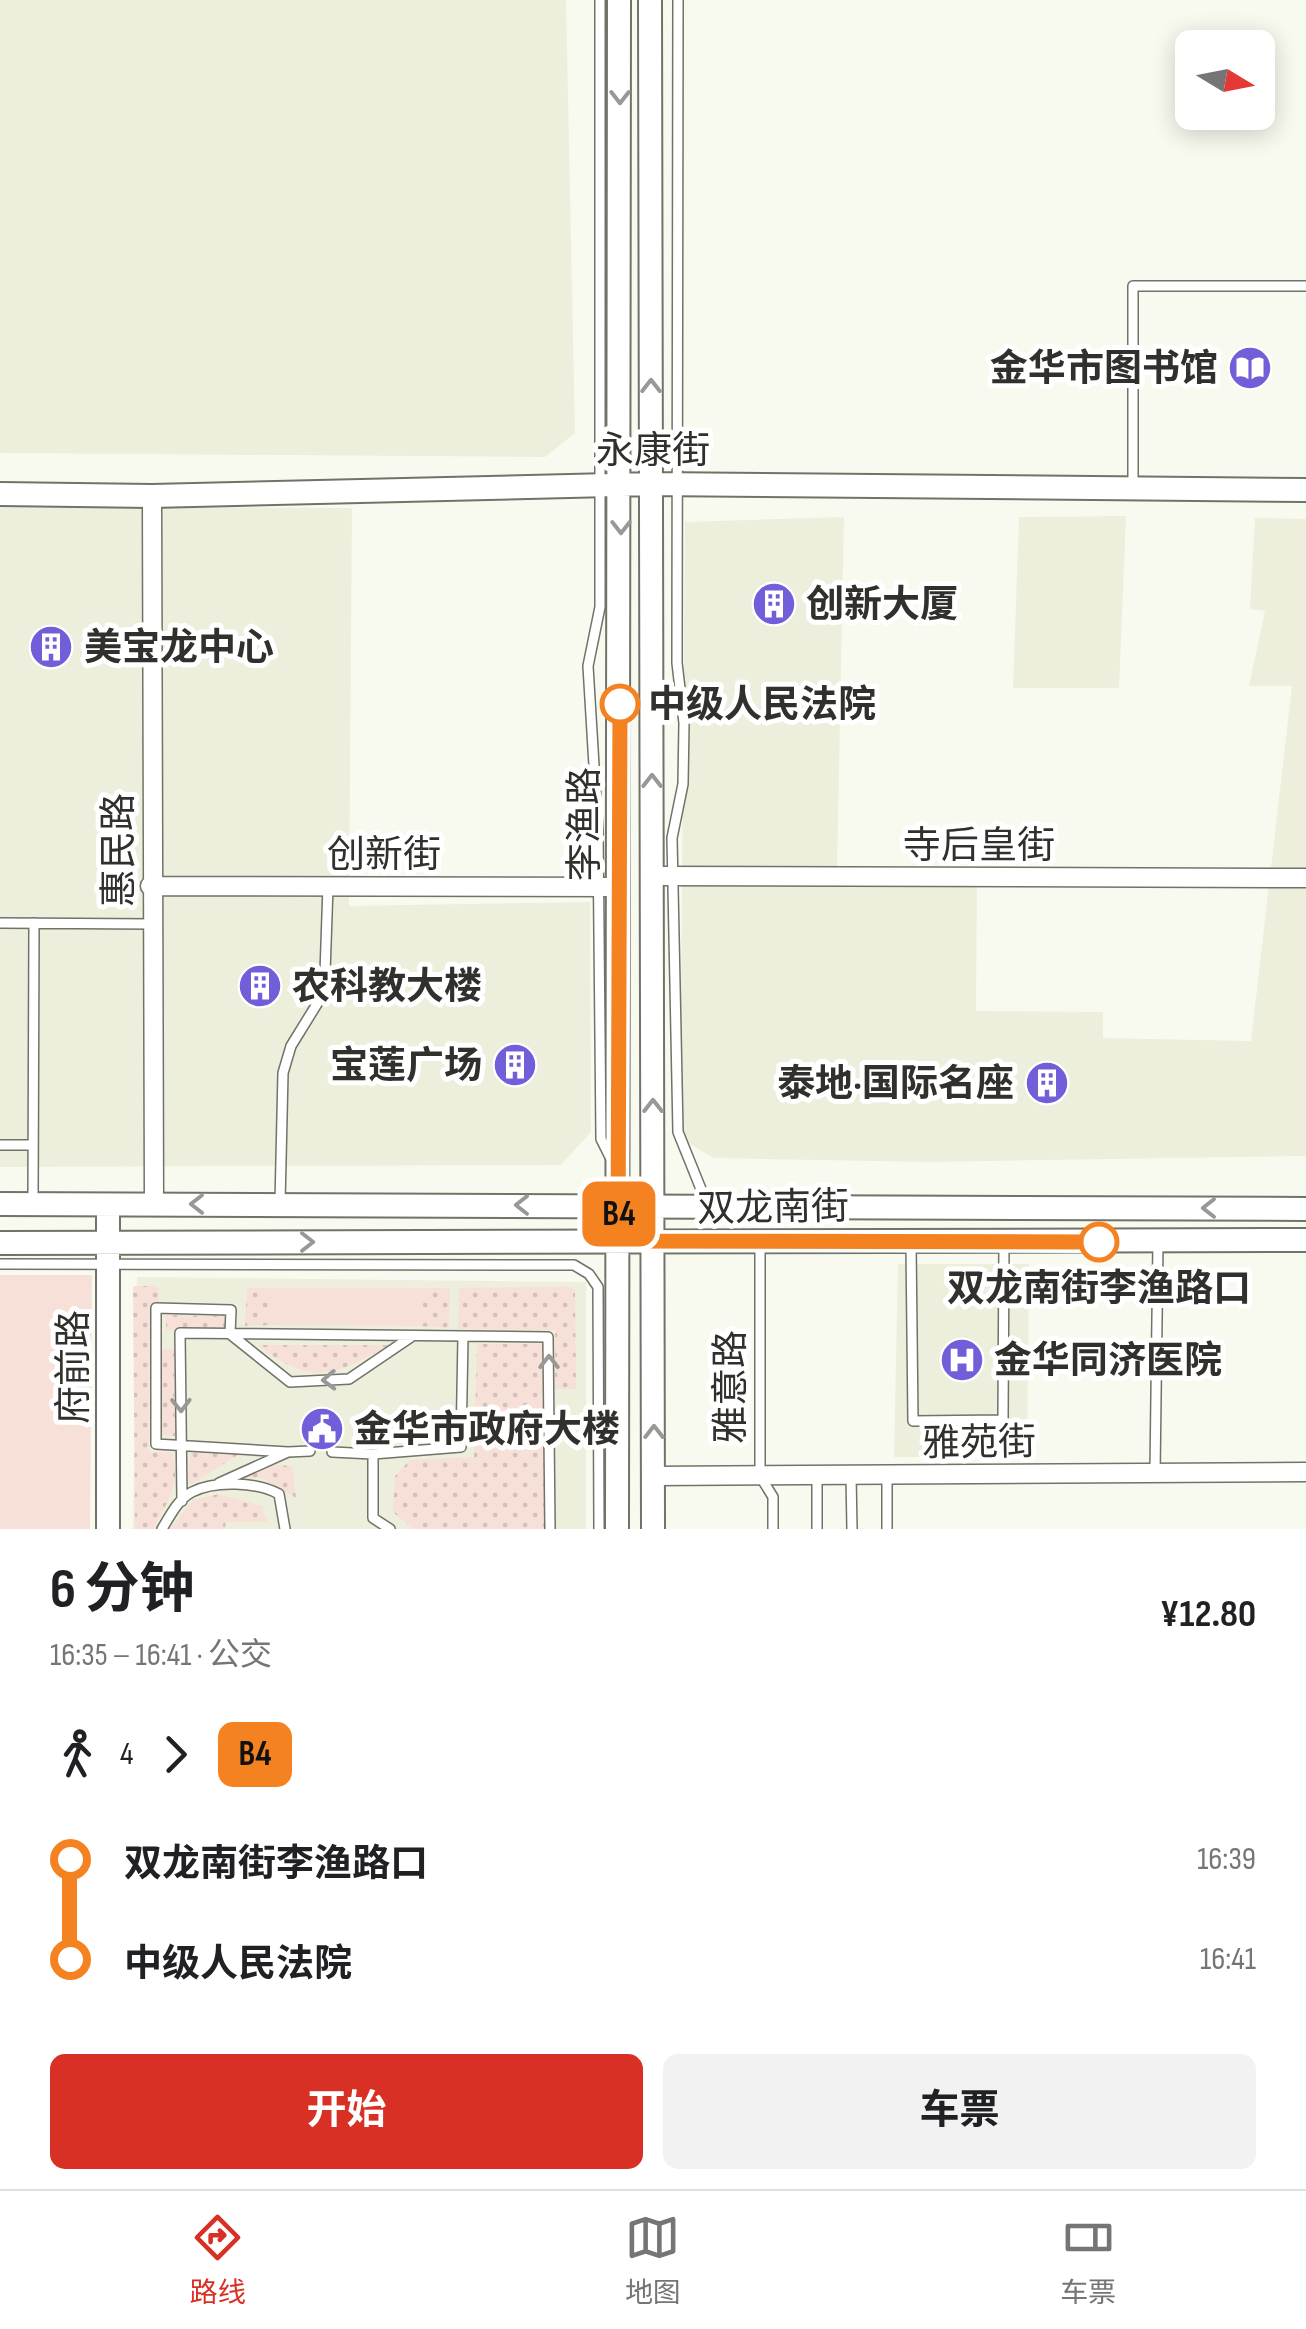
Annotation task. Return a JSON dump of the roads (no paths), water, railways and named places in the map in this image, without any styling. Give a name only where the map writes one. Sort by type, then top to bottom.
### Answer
[{"type":"main road","name":"李渔路","points":[[617,1529],[619,1176],[608,887],[620,0]]},
{"type":"main road","name":"李渔路","points":[[650,0],[651,484],[662,876],[653,1204],[653,1529]]},
{"type":"main road","name":"永康街","points":[[0,494],[152,496],[651,484],[1306,490]]},
{"type":"main road","name":"双龙南街","points":[[0,1204],[1306,1208]]},
{"type":"main road","name":"府前路","points":[[108,1204],[108,1529]]},
{"type":"main road","name":"双龙南街","points":[[0,1243],[109,1254],[618,1241],[655,1244],[1306,1240]]},
{"type":"street","name":"惠民路","points":[[152,496],[150,924],[154,1204]]},
{"type":"street","name":"寺后皇街","points":[[662,876],[1306,878]]},
{"type":"street","name":"创新街","points":[[150,886],[608,887]]},
{"type":"street","name":"雅苑街","points":[[653,1476],[1306,1472]]},
{"type":"lane","points":[[600,0],[611,485],[600,607],[588,666],[608,887]]},
{"type":"lane","points":[[678,0],[677,662],[684,768],[662,876],[678,1132],[708,1204]]},
{"type":"lane","points":[[1133,488],[1133,286],[1306,286]]},
{"type":"lane","points":[[280,1204],[282,1073],[291,1046],[320,999],[328,886]]},
{"type":"lane","points":[[0,923],[150,924]]},
{"type":"lane","points":[[33,1204],[34,923]]},
{"type":"lane","points":[[0,1145],[33,1145]]},
{"type":"lane","points":[[911,1241],[912,1420],[1003,1420],[1004,1243]]},
{"type":"lane","name":"雅意路","points":[[760,1242],[760,1476],[773,1497],[773,1529]]},
{"type":"lane","points":[[1154,1473],[1158,1242]]},
{"type":"lane","points":[[0,1264],[109,1254],[574,1265],[590,1274],[598,1288],[599,1529]]},
{"type":"lane","points":[[230,1334],[232,1310],[156,1308],[156,1444],[310,1451]]},
{"type":"lane","points":[[182,1500],[180,1333],[548,1338],[550,1529]]},
{"type":"lane","points":[[230,1334],[290,1382],[350,1379],[414,1336]]},
{"type":"lane","points":[[332,1452],[374,1454],[460,1447],[463,1336]]},
{"type":"lane","points":[[156,1342],[180,1342]]},
{"type":"lane","points":[[162,1529],[182,1500],[288,1452]]},
{"type":"lane","points":[[374,1454],[373,1518],[390,1529]]},
{"type":"lane","points":[[817,1475],[817,1529]]},
{"type":"lane","points":[[887,1475],[887,1529]]},
{"type":"lane","points":[[851,1476],[852,1529]]},
{"type":"lane","points":[[212,1486],[258,1486],[279,1494],[284,1529]]},
{"type":"place","name":"金华市图书馆","points":[[1250,368]]},
{"type":"place","name":"创新大厦","points":[[774,604]]},
{"type":"place","name":"美宝龙中心","points":[[51,647]]},
{"type":"place","name":"中级人民法院","points":[[620,704]]},
{"type":"place","name":"农科教大楼","points":[[260,986]]},
{"type":"place","name":"宝莲广场","points":[[515,1065]]},
{"type":"place","name":"泰地·国际名座","points":[[1047,1083]]},
{"type":"place","name":"双龙南街李渔路口","points":[[1099,1242]]},
{"type":"place","name":"金华同济医院","points":[[962,1360]]},
{"type":"place","name":"金华市政府大楼","points":[[322,1429]]}]
